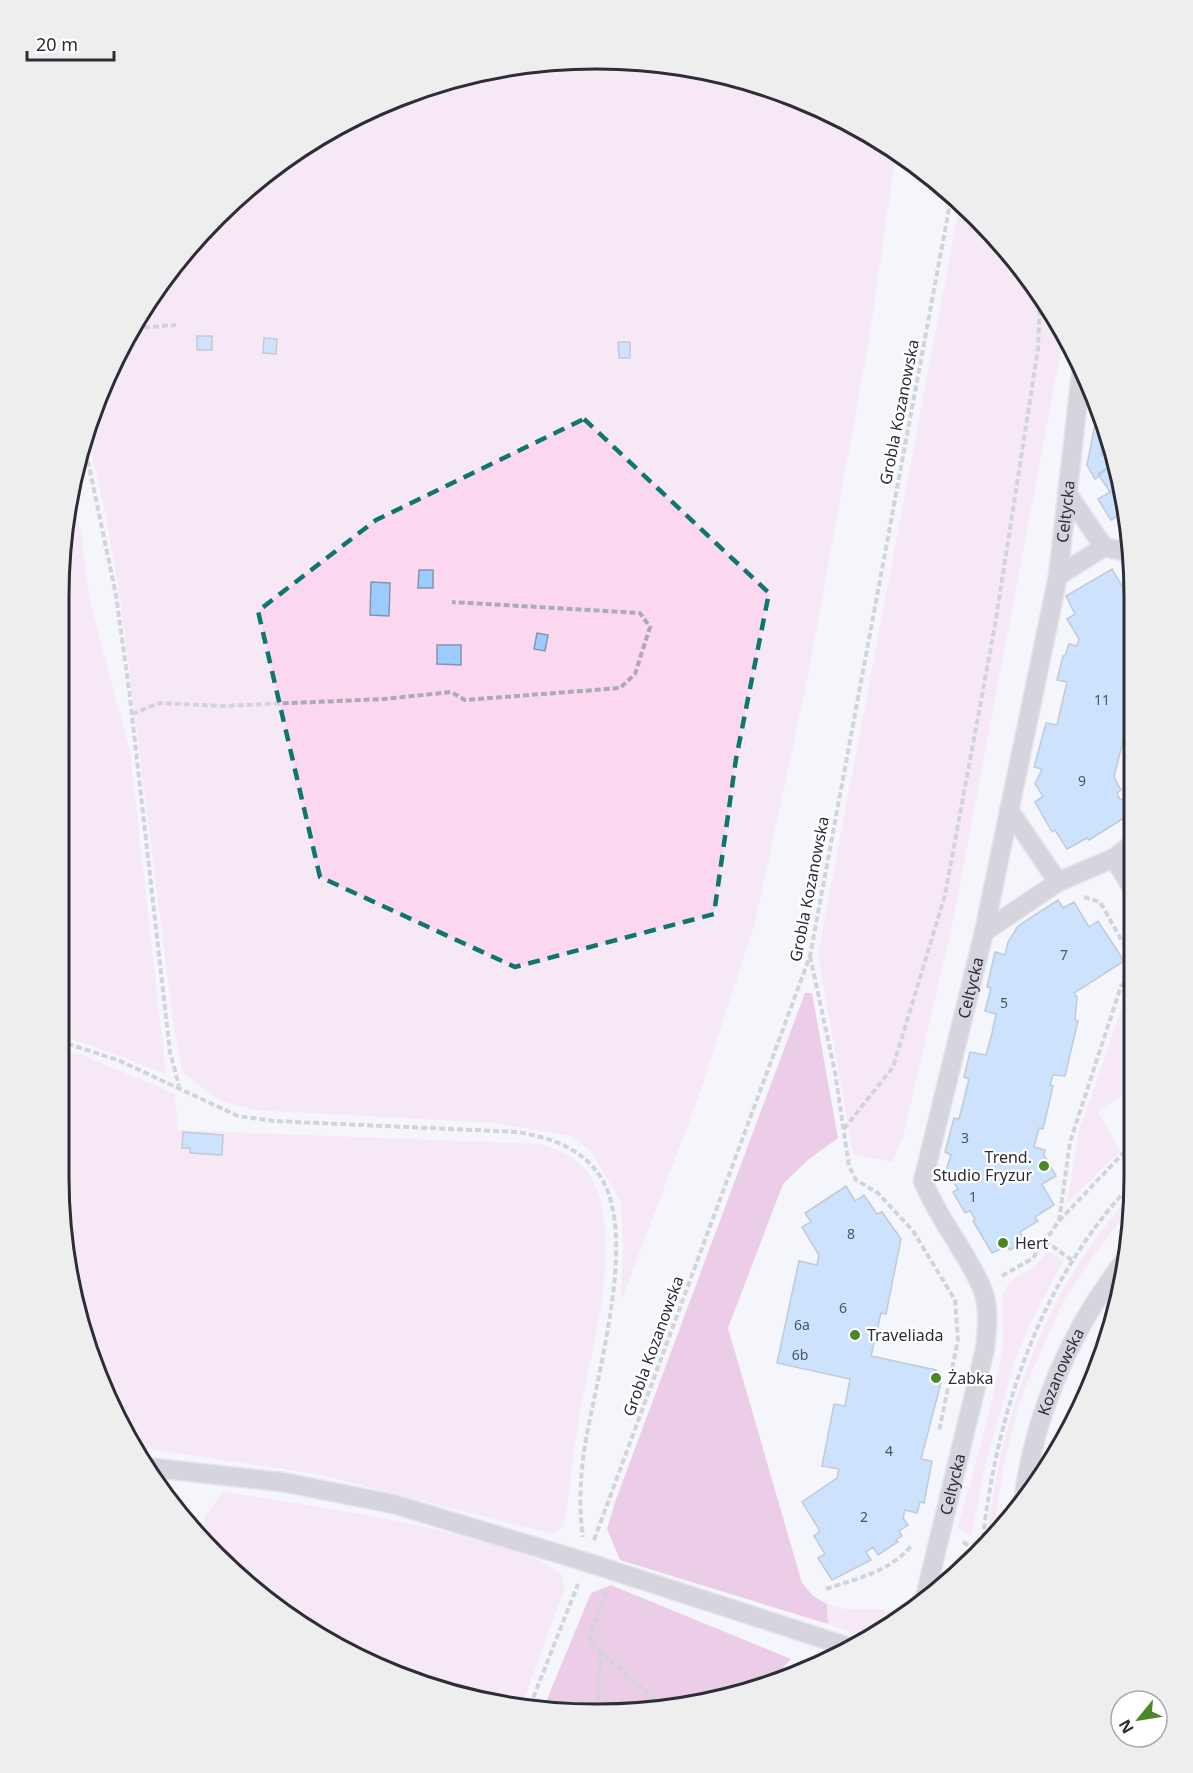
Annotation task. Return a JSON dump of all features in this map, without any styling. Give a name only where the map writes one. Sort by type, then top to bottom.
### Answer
[{"type":"street","name":"Celtycka","points":[[927,1587],[985,1349],[988,1326],[982,1288],[932,1203],[923,1181],[984,932],[1058,576],[1080,385]]},
{"type":"street","points":[[1067,493],[1104,546],[1122,550]]},
{"type":"street","points":[[1058,576],[1104,546]]},
{"type":"street","points":[[1009,810],[1058,882]]},
{"type":"street","points":[[984,932],[1058,882],[1114,858],[1124,850]]},
{"type":"street","points":[[1114,858],[1124,875]]},
{"type":"street","name":"Kozanowska","points":[[1027,1481],[1038,1432],[1059,1374],[1098,1298],[1115,1275]]},
{"type":"street","points":[[157,1468],[282,1482],[393,1504],[613,1570],[840,1644]]},
{"type":"path","name":"Grobla Kozanowska","points":[[533,1700],[586,1562],[810,956],[950,205]]},
{"type":"path","points":[[844,1129],[893,1067],[945,896],[995,625],[1038,349],[1039,310]]},
{"type":"path","points":[[143,327],[176,325]]},
{"type":"path","points":[[87,459],[116,595],[132,714],[170,1052],[180,1087]]},
{"type":"path","points":[[132,714],[159,703],[221,706],[384,699],[451,692],[465,700],[620,688],[635,674],[650,627],[640,614],[630,612],[515,608],[452,602]]},
{"type":"path","points":[[1058,882],[1071,893],[1100,902],[1124,945]]},
{"type":"path","points":[[810,956],[844,1129],[849,1166],[856,1180],[878,1193],[913,1231],[955,1300],[957,1340],[939,1434]]},
{"type":"path","points":[[1059,1221],[1070,1142],[1121,986],[1124,983]]},
{"type":"path","points":[[69,1044],[118,1060],[238,1116],[273,1121],[518,1132],[545,1137],[570,1146],[588,1161],[601,1178],[614,1216],[616,1252],[614,1291],[584,1458],[580,1497],[586,1562]]},
{"type":"path","points":[[982,1288],[1034,1258],[1059,1221],[1124,1152]]},
{"type":"path","points":[[1045,1241],[1074,1261]]},
{"type":"path","points":[[826,1589],[875,1573],[901,1558],[917,1537]]},
{"type":"path","points":[[613,1570],[591,1631],[590,1643],[656,1700]]},
{"type":"path","points":[[597,1704],[601,1652]]},
{"type":"highlighted area","points":[[584,419],[769,593],[736,759],[714,914],[515,967],[320,877],[258,611],[376,520]]},
{"type":"shaded area","points":[[562,70],[631,70],[699,79],[766,97],[830,123],[895,161],[869,340],[808,676],[755,923],[697,1101],[621,1301],[623,1247],[621,1202],[590,1150],[571,1136],[495,1123],[254,1110],[219,1100],[183,1073],[174,1029],[120,597],[107,521],[91,448],[123,363],[158,303],[200,249],[249,200],[303,158],[363,123],[427,97],[494,79]]},
{"type":"shaded area","points":[[958,213],[1015,275],[1035,303],[1062,348],[953,921],[903,1137],[892,1162],[853,1154],[818,955]]},
{"type":"shaded area","points":[[76,513],[81,530],[90,601],[130,752],[166,1074],[69,1037],[69,596],[70,562]]},
{"type":"shaded area","points":[[805,993],[812,993],[838,1138],[809,1159],[783,1184],[728,1328],[802,1583],[813,1596],[827,1604],[828,1624],[620,1560],[607,1529],[615,1502]]},
{"type":"shaded area","points":[[1124,1003],[1124,1094],[1098,1111],[1120,1151],[1067,1203],[1079,1131]]},
{"type":"shaded area","points":[[69,1052],[84,1056],[175,1094],[178,1130],[541,1144],[562,1152],[581,1165],[596,1187],[604,1215],[606,1248],[604,1282],[579,1423],[564,1526],[553,1534],[317,1474],[145,1448],[140,1440],[109,1378],[87,1313],[79,1279],[70,1211]]},
{"type":"shaded area","points":[[1123,1205],[1122,1219],[1096,1252],[1065,1298],[1032,1371],[1019,1404],[1003,1466],[995,1521],[987,1530],[1009,1423],[1033,1353],[1065,1287],[1106,1226]]},
{"type":"shaded area","points":[[1047,1251],[1063,1261],[1031,1322],[1014,1363],[986,1462],[971,1536],[958,1527],[999,1367],[1004,1337],[1003,1297],[1013,1279],[1036,1264]]},
{"type":"shaded area","points":[[223,1492],[405,1523],[516,1551],[540,1561],[562,1575],[565,1588],[524,1698],[494,1694],[427,1676],[395,1664],[363,1650],[303,1615],[275,1595],[224,1549],[204,1528],[204,1518]]},
{"type":"shaded area","points":[[611,1585],[791,1659],[780,1671],[699,1694],[631,1703],[546,1701],[591,1593]]},
{"type":"shaded area","points":[[827,1604],[845,1609],[883,1609],[891,1614],[858,1634],[828,1624]]},
{"type":"building","points":[[197,336],[212,336],[212,350],[197,350]]},
{"type":"building","points":[[264,338],[277,339],[276,354],[263,353]]},
{"type":"building","points":[[618,342],[630,342],[630,358],[619,358]]},
{"type":"building","points":[[1095,424],[1103,449],[1101,455],[1105,456],[1108,468],[1095,479],[1087,465]]},
{"type":"building","points":[[1108,468],[1113,490],[1110,492],[1098,474]]},
{"type":"building","points":[[1113,490],[1117,516],[1111,520],[1098,499]]},
{"type":"building","points":[[1112,569],[1122,586],[1124,585],[1124,737],[1114,777],[1121,790],[1117,793],[1120,800],[1124,800],[1124,818],[1089,840],[1087,838],[1067,849],[1055,830],[1052,832],[1035,802],[1043,796],[1035,784],[1042,769],[1034,767],[1046,723],[1057,725],[1067,682],[1057,680],[1063,656],[1069,644],[1077,646],[1079,639],[1067,619],[1075,614],[1066,596]]},
{"type":"building","points":[[419,570],[433,570],[433,588],[418,588]]},
{"type":"building","points":[[371,582],[390,583],[389,616],[370,615]]},
{"type":"building","points":[[537,633],[548,635],[545,651],[534,649]]},
{"type":"building","points":[[437,645],[461,645],[461,665],[437,664]]},
{"type":"building","points":[[1058,900],[1063,908],[1074,902],[1089,927],[1098,921],[1124,961],[1074,993],[1077,997],[1075,1020],[1078,1021],[1065,1076],[1053,1075],[1050,1085],[1053,1086],[1043,1129],[1039,1128],[1034,1147],[1045,1150],[1044,1155],[1056,1176],[1042,1184],[1054,1205],[1035,1217],[1038,1221],[1020,1232],[1026,1241],[1010,1250],[1007,1246],[992,1253],[973,1221],[975,1219],[970,1211],[965,1213],[953,1192],[958,1189],[946,1170],[951,1155],[945,1152],[954,1118],[959,1119],[969,1079],[964,1077],[970,1052],[986,1055],[992,1033],[996,1014],[985,1011],[991,988],[987,987],[995,952],[1005,955],[1008,942],[1018,926]]},
{"type":"building","points":[[183,1132],[223,1135],[222,1155],[190,1153],[190,1148],[182,1148]]},
{"type":"building","points":[[846,1186],[855,1201],[864,1195],[877,1214],[882,1212],[901,1239],[886,1314],[881,1313],[871,1356],[936,1370],[942,1379],[921,1459],[932,1461],[924,1503],[920,1502],[917,1513],[905,1510],[903,1518],[908,1525],[899,1531],[902,1536],[896,1540],[898,1542],[878,1555],[873,1547],[866,1552],[871,1560],[832,1580],[818,1558],[825,1554],[814,1536],[820,1531],[802,1502],[837,1478],[839,1469],[822,1466],[834,1404],[845,1406],[850,1379],[777,1363],[799,1261],[817,1265],[819,1255],[802,1227],[811,1222],[805,1213]]},
{"type":"place","name":"Trend. Studio Fryzur","points":[[1044,1166]]},
{"type":"place","name":"Hert","points":[[1003,1243]]},
{"type":"place","name":"Traveliada","points":[[855,1335]]},
{"type":"place","name":"Żabka","points":[[936,1378]]}]
